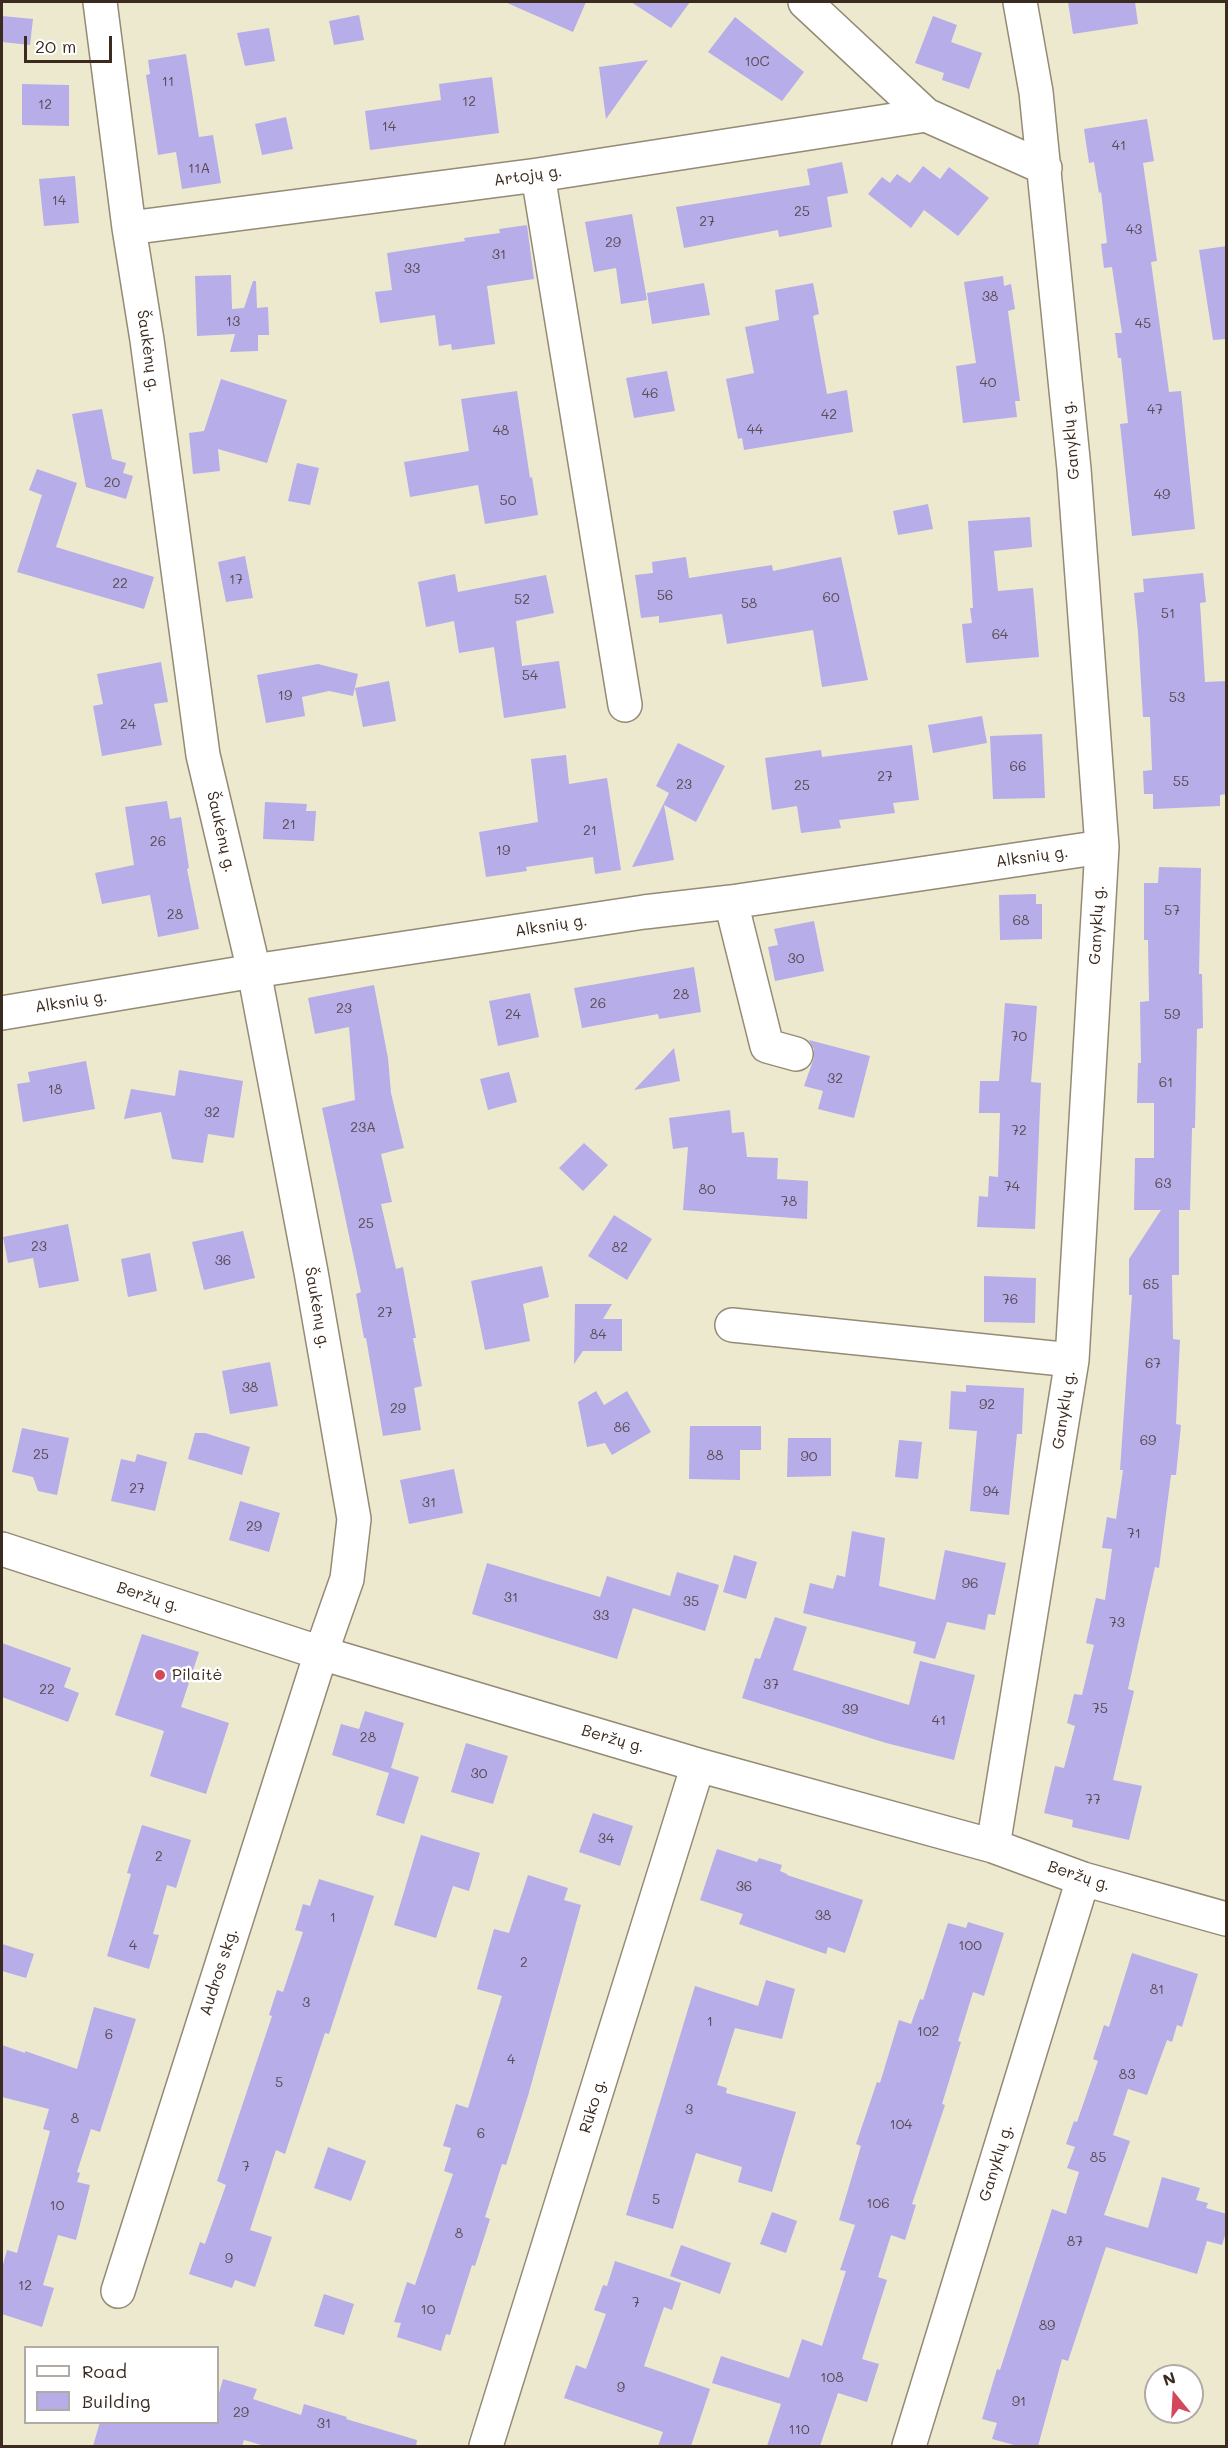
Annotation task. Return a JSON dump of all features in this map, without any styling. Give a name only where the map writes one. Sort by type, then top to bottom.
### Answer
[{"type":"street","name":"Šaukėnų g.","points":[[100,2],[129,228],[147,340],[204,755],[254,971],[311,1272],[354,1519],[347,1579],[321,1653]]},
{"type":"street","points":[[804,2],[926,115],[1045,168]]},
{"type":"street","name":"Ganyklų g.","points":[[993,1846],[1072,1360],[1102,847],[1074,469],[1045,168],[1036,92],[1020,2]]},
{"type":"street","name":"Artojų g.","points":[[129,228],[538,175],[926,115]]},
{"type":"street","points":[[538,175],[625,705]]},
{"type":"street","name":"Alksnių g.","points":[[2,1013],[254,971],[644,912],[731,902],[1102,847]]},
{"type":"street","points":[[731,902],[767,1046],[796,1054]]},
{"type":"street","points":[[732,1325],[1072,1360]]},
{"type":"street","name":"Beržų g.","points":[[2,1549],[321,1653],[698,1765],[993,1846],[1083,1879],[1227,1919]]},
{"type":"street","name":"Audros skg.","points":[[118,2290],[321,1653]]},
{"type":"street","name":"Rūko g.","points":[[486,2446],[698,1765]]},
{"type":"street","name":"Ganyklų g.","points":[[909,2446],[1083,1879]]},
{"type":"building","points":[[505,2],[586,2],[573,32]]},
{"type":"building","points":[[631,2],[690,2],[671,28]]},
{"type":"building","points":[[1068,2],[1135,2],[1138,24],[1073,34]]},
{"type":"building","points":[[359,15],[364,40],[334,45],[329,21]]},
{"type":"building","points":[[2,16],[33,19],[30,45],[2,42]]},
{"type":"building","points":[[933,16],[957,25],[951,42],[982,53],[969,89],[942,80],[944,73],[915,63]]},
{"type":"building","points":[[735,17],[804,72],[782,101],[708,52]]},
{"type":"building","points":[[269,28],[275,61],[245,66],[237,33]]},
{"type":"building","points":[[186,54],[199,137],[213,135],[221,183],[182,189],[176,152],[158,155],[146,75],[150,74],[148,60]]},
{"type":"building","points":[[648,60],[606,119],[599,67]]},
{"type":"building","points":[[492,77],[499,133],[370,150],[365,111],[441,100],[439,84]]},
{"type":"building","points":[[22,84],[69,85],[69,126],[22,125]]},
{"type":"building","points":[[286,117],[293,149],[262,155],[255,124]]},
{"type":"building","points":[[1147,119],[1154,161],[1143,163],[1157,261],[1151,262],[1169,392],[1181,391],[1195,529],[1132,536],[1120,424],[1128,423],[1121,358],[1118,358],[1115,333],[1122,333],[1112,267],[1104,268],[1101,244],[1107,243],[1101,192],[1099,193],[1094,162],[1089,163],[1084,129]]},
{"type":"building","points":[[842,162],[848,193],[827,197],[832,227],[779,237],[778,230],[684,248],[676,207],[810,185],[807,169]]},
{"type":"building","points":[[923,166],[940,179],[949,167],[989,198],[958,236],[924,210],[911,228],[868,194],[882,177],[890,183],[897,174],[910,183]]},
{"type":"building","points":[[75,176],[79,223],[44,226],[39,179]]},
{"type":"building","points":[[632,214],[647,300],[621,304],[616,268],[594,272],[585,222]]},
{"type":"building","points":[[527,225],[534,279],[487,286],[495,344],[452,350],[451,344],[439,346],[435,315],[380,323],[375,292],[392,290],[387,253],[465,241],[464,238],[500,233],[499,229]]},
{"type":"building","points":[[1227,246],[1227,339],[1213,340],[1199,250]]},
{"type":"building","points":[[231,275],[232,309],[244,308],[253,281],[256,281],[257,308],[268,307],[269,335],[258,335],[258,351],[230,352],[235,334],[197,336],[195,276]]},
{"type":"building","points":[[1003,276],[1004,286],[1011,284],[1015,309],[1008,311],[1020,401],[1015,401],[1017,417],[963,423],[956,366],[976,363],[964,282]]},
{"type":"building","points":[[704,283],[710,315],[652,324],[647,293]]},
{"type":"building","points":[[813,283],[819,314],[813,316],[827,394],[847,390],[853,432],[744,450],[742,438],[738,439],[726,379],[754,373],[745,327],[779,320],[775,290]]},
{"type":"building","points":[[667,371],[675,411],[634,418],[626,378]]},
{"type":"building","points":[[221,379],[287,400],[267,463],[218,449],[220,471],[193,474],[189,433],[204,431]]},
{"type":"building","points":[[517,391],[538,515],[485,524],[478,485],[410,497],[404,462],[469,451],[461,399]]},
{"type":"building","points":[[102,409],[112,459],[126,463],[123,473],[133,476],[126,499],[86,487],[72,414]]},
{"type":"building","points":[[297,463],[319,468],[310,505],[288,501]]},
{"type":"building","points":[[37,469],[77,483],[56,547],[154,577],[144,609],[17,572],[42,495],[29,490]]},
{"type":"building","points":[[928,504],[933,529],[898,535],[893,511]]},
{"type":"building","points":[[1030,517],[1032,547],[994,551],[998,591],[1033,588],[1039,657],[966,663],[962,624],[972,623],[970,608],[973,608],[968,521]]},
{"type":"building","points":[[245,556],[253,598],[226,602],[218,562]]},
{"type":"building","points":[[686,557],[689,578],[772,565],[773,571],[841,557],[868,680],[822,687],[813,630],[727,644],[722,614],[659,623],[659,616],[641,618],[635,575],[653,573],[652,562]]},
{"type":"building","points":[[1203,573],[1206,602],[1200,603],[1205,682],[1227,681],[1227,794],[1220,795],[1220,806],[1153,809],[1153,794],[1144,794],[1143,771],[1152,770],[1150,717],[1143,717],[1134,593],[1144,592],[1143,579]]},
{"type":"building","points":[[455,574],[458,592],[546,575],[554,613],[516,621],[522,666],[559,661],[566,708],[504,718],[494,647],[459,653],[454,621],[426,627],[418,582]]},
{"type":"building","points":[[161,662],[168,702],[154,704],[162,745],[102,756],[93,706],[103,704],[97,674]]},
{"type":"building","points":[[318,664],[358,674],[353,696],[329,691],[302,697],[305,716],[266,723],[257,675]]},
{"type":"building","points":[[389,681],[396,721],[363,727],[355,688]]},
{"type":"building","points":[[982,716],[987,743],[933,753],[928,725]]},
{"type":"building","points":[[1042,734],[1045,798],[993,799],[990,736]]},
{"type":"building","points":[[678,743],[725,766],[696,822],[664,805],[674,860],[632,867],[669,793],[656,786]]},
{"type":"building","points":[[912,745],[919,800],[893,803],[895,813],[839,820],[841,828],[801,833],[797,806],[772,810],[765,758],[821,750],[822,757]]},
{"type":"building","points":[[566,755],[569,784],[607,778],[621,870],[595,874],[593,857],[526,867],[527,871],[486,877],[479,832],[538,822],[531,759]]},
{"type":"building","points":[[167,801],[170,819],[181,817],[189,868],[187,869],[199,929],[158,937],[150,895],[102,904],[95,873],[134,865],[125,807]]},
{"type":"building","points":[[265,802],[307,804],[306,811],[316,811],[314,841],[263,839]]},
{"type":"building","points":[[1159,867],[1201,868],[1199,974],[1202,974],[1203,1028],[1197,1029],[1195,1128],[1192,1128],[1190,1210],[1179,1210],[1179,1275],[1172,1275],[1173,1339],[1180,1340],[1176,1424],[1181,1425],[1176,1475],[1171,1475],[1159,1568],[1155,1567],[1128,1689],[1134,1691],[1113,1780],[1142,1786],[1129,1840],[1072,1827],[1073,1820],[1044,1813],[1055,1766],[1064,1768],[1075,1726],[1067,1723],[1074,1694],[1082,1695],[1094,1645],[1086,1643],[1096,1598],[1105,1600],[1112,1549],[1102,1548],[1107,1517],[1116,1519],[1123,1470],[1120,1470],[1132,1295],[1129,1295],[1129,1259],[1161,1210],[1134,1210],[1135,1158],[1154,1158],[1154,1103],[1137,1103],[1138,1063],[1141,1063],[1140,1002],[1149,1001],[1148,940],[1144,940],[1144,883],[1158,883]]},
{"type":"building","points":[[1036,894],[1036,904],[1042,904],[1042,939],[1000,940],[999,895]]},
{"type":"building","points":[[814,921],[824,971],[775,981],[768,947],[778,945],[774,929]]},
{"type":"building","points":[[694,967],[701,1012],[659,1019],[658,1014],[582,1028],[574,988]]},
{"type":"building","points":[[374,985],[388,1058],[391,1093],[404,1148],[381,1154],[392,1202],[381,1204],[396,1269],[403,1267],[422,1386],[414,1388],[421,1430],[383,1436],[356,1294],[361,1292],[322,1108],[355,1100],[349,1027],[315,1034],[308,998]]},
{"type":"building","points":[[530,993],[539,1037],[498,1046],[489,1001]]},
{"type":"building","points":[[1005,1003],[1037,1006],[1031,1082],[1041,1083],[1035,1229],[977,1227],[979,1196],[988,1197],[989,1176],[998,1177],[1000,1113],[979,1113],[980,1081],[999,1081]]},
{"type":"building","points":[[809,1040],[870,1056],[854,1118],[818,1109],[823,1091],[804,1086],[814,1058],[814,1049]]},
{"type":"building","points":[[674,1048],[680,1081],[634,1090]]},
{"type":"building","points":[[86,1061],[95,1109],[23,1122],[17,1084],[30,1082],[28,1072]]},
{"type":"building","points":[[179,1070],[243,1081],[234,1138],[208,1134],[203,1163],[172,1159],[161,1112],[124,1119],[131,1089],[175,1096]]},
{"type":"building","points":[[509,1072],[517,1102],[488,1110],[480,1079]]},
{"type":"building","points":[[730,1110],[732,1133],[744,1132],[747,1157],[778,1158],[777,1179],[808,1181],[807,1219],[683,1210],[688,1147],[673,1149],[669,1118]]},
{"type":"building","points":[[584,1143],[608,1165],[583,1191],[559,1168]]},
{"type":"building","points":[[614,1215],[652,1239],[627,1280],[588,1256]]},
{"type":"building","points":[[68,1224],[79,1281],[39,1288],[33,1258],[8,1263],[3,1237]]},
{"type":"building","points":[[243,1231],[255,1278],[204,1290],[192,1242]]},
{"type":"building","points":[[150,1253],[157,1291],[128,1297],[121,1259]]},
{"type":"building","points":[[542,1266],[549,1297],[523,1304],[530,1341],[485,1350],[471,1281]]},
{"type":"building","points":[[984,1276],[1036,1278],[1035,1323],[984,1322]]},
{"type":"building","points":[[575,1304],[612,1304],[603,1319],[622,1319],[622,1351],[583,1351],[574,1364]]},
{"type":"building","points":[[270,1362],[278,1406],[230,1414],[222,1371]]},
{"type":"building","points":[[966,1385],[1024,1388],[1022,1434],[1017,1434],[1009,1515],[970,1511],[977,1431],[949,1429],[951,1391],[966,1392]]},
{"type":"building","points":[[596,1391],[604,1405],[627,1391],[651,1432],[612,1455],[605,1443],[587,1447],[578,1402]]},
{"type":"building","points":[[690,1426],[761,1426],[761,1450],[740,1450],[740,1480],[689,1479]]},
{"type":"building","points":[[22,1428],[69,1438],[57,1495],[38,1491],[33,1477],[12,1472]]},
{"type":"building","points":[[195,1433],[205,1433],[250,1447],[242,1475],[188,1459]]},
{"type":"building","points":[[788,1438],[831,1438],[831,1476],[787,1477]]},
{"type":"building","points":[[899,1440],[922,1442],[918,1479],[895,1477]]},
{"type":"building","points":[[137,1454],[167,1462],[155,1511],[111,1501],[121,1459],[135,1462]]},
{"type":"building","points":[[454,1469],[463,1513],[409,1524],[400,1480]]},
{"type":"building","points":[[240,1501],[280,1513],[269,1552],[229,1540]]},
{"type":"building","points":[[852,1531],[885,1538],[879,1586],[935,1600],[945,1550],[1006,1563],[995,1615],[988,1614],[985,1630],[947,1622],[935,1659],[913,1653],[916,1642],[803,1613],[810,1583],[833,1589],[837,1575],[845,1577]]},
{"type":"building","points":[[734,1555],[757,1562],[746,1599],[723,1592]]},
{"type":"building","points":[[487,1563],[600,1597],[607,1576],[670,1596],[677,1572],[719,1585],[705,1631],[633,1608],[617,1659],[472,1614]]},
{"type":"building","points":[[775,1617],[807,1627],[793,1670],[909,1705],[920,1661],[975,1675],[954,1760],[886,1743],[742,1698],[755,1658],[760,1659]]},
{"type":"building","points":[[142,1634],[199,1652],[181,1707],[229,1723],[206,1794],[150,1776],[164,1731],[115,1715]]},
{"type":"building","points":[[2,1643],[71,1668],[64,1687],[79,1693],[68,1722],[2,1697]]},
{"type":"building","points":[[365,1711],[404,1723],[391,1768],[419,1777],[404,1824],[376,1815],[389,1773],[332,1755],[341,1724],[359,1729]]},
{"type":"building","points":[[466,1743],[508,1756],[493,1804],[451,1792]]},
{"type":"building","points":[[593,1813],[633,1826],[620,1866],[579,1852]]},
{"type":"building","points":[[142,1825],[191,1840],[176,1888],[167,1885],[153,1934],[159,1935],[149,1969],[107,1956],[131,1874],[127,1873]]},
{"type":"building","points":[[421,1835],[480,1853],[469,1891],[453,1886],[436,1938],[394,1925]]},
{"type":"building","points":[[717,1849],[757,1862],[759,1858],[782,1865],[780,1871],[787,1875],[863,1900],[845,1953],[828,1947],[826,1954],[739,1924],[743,1914],[700,1900]]},
{"type":"building","points":[[528,1875],[568,1888],[564,1900],[581,1905],[528,2096],[506,2165],[502,2164],[485,2217],[490,2219],[475,2266],[472,2265],[450,2335],[446,2334],[441,2351],[397,2337],[401,2323],[394,2322],[407,2282],[415,2285],[453,2174],[444,2171],[451,2148],[443,2146],[456,2104],[468,2108],[502,1996],[477,1989],[494,1929],[509,1933]]},
{"type":"building","points":[[319,1879],[374,1896],[329,2034],[325,2033],[285,2154],[276,2150],[250,2230],[272,2237],[255,2287],[235,2280],[232,2288],[189,2274],[200,2242],[205,2244],[226,2185],[217,2181],[272,2016],[269,2015],[277,1990],[283,1992],[303,1932],[295,1930],[303,1904],[310,1906]]},
{"type":"building","points":[[968,1922],[1004,1933],[984,1996],[973,1992],[942,2104],[945,2105],[912,2204],[916,2205],[905,2240],[891,2235],[878,2277],[887,2280],[862,2359],[879,2364],[867,2402],[838,2393],[820,2446],[767,2446],[781,2404],[712,2383],[721,2356],[789,2378],[802,2339],[822,2346],[846,2271],[840,2270],[855,2225],[839,2220],[861,2146],[856,2144],[877,2082],[880,2083],[899,2020],[911,2024],[920,1999],[923,2000],[948,1923],[966,1928]]},
{"type":"building","points":[[2,1944],[34,1954],[26,1978],[2,1971]]},
{"type":"building","points":[[1132,1953],[1198,1974],[1182,2027],[1177,2025],[1172,2042],[1167,2040],[1147,2095],[1128,2089],[1113,2135],[1130,2141],[1104,2215],[1148,2228],[1162,2177],[1200,2188],[1196,2200],[1208,2203],[1206,2208],[1227,2214],[1227,2229],[1222,2245],[1207,2241],[1197,2274],[1106,2247],[1068,2361],[1062,2359],[1038,2446],[1018,2446],[992,2439],[997,2423],[982,2419],[1052,2209],[1066,2214],[1079,2172],[1067,2168],[1075,2147],[1066,2144],[1074,2121],[1077,2122],[1098,2061],[1093,2059],[1104,2025],[1109,2027]]},
{"type":"building","points":[[766,1980],[795,1989],[782,2039],[735,2028],[717,2085],[727,2088],[726,2093],[796,2112],[772,2192],[738,2182],[742,2167],[696,2153],[673,2229],[626,2215],[695,1986],[758,2006]]},
{"type":"building","points":[[94,2007],[136,2019],[100,2132],[91,2129],[77,2172],[80,2173],[77,2182],[90,2185],[76,2240],[58,2235],[43,2285],[54,2288],[42,2327],[2,2314],[2,2268],[7,2250],[17,2253],[50,2131],[43,2129],[49,2109],[2,2097],[2,2045],[77,2069]]},
{"type":"building","points":[[328,2147],[366,2161],[351,2201],[314,2188]]},
{"type":"building","points":[[772,2212],[797,2221],[786,2253],[760,2244]]},
{"type":"building","points":[[681,2245],[731,2263],[720,2294],[670,2276]]},
{"type":"building","points":[[615,2261],[681,2283],[672,2310],[664,2307],[644,2366],[710,2389],[691,2446],[658,2446],[663,2432],[564,2398],[576,2365],[586,2369],[606,2314],[594,2310],[603,2285],[607,2286]]},
{"type":"building","points":[[324,2294],[354,2304],[344,2335],[314,2326]]},
{"type":"building","points":[[223,2379],[257,2389],[253,2399],[301,2415],[304,2404],[417,2440],[416,2446],[265,2446],[244,2440],[242,2446],[93,2446],[99,2424],[219,2424],[219,2393]]},
{"type":"place","name":"Pilaitė","points":[[160,1675]]}]
